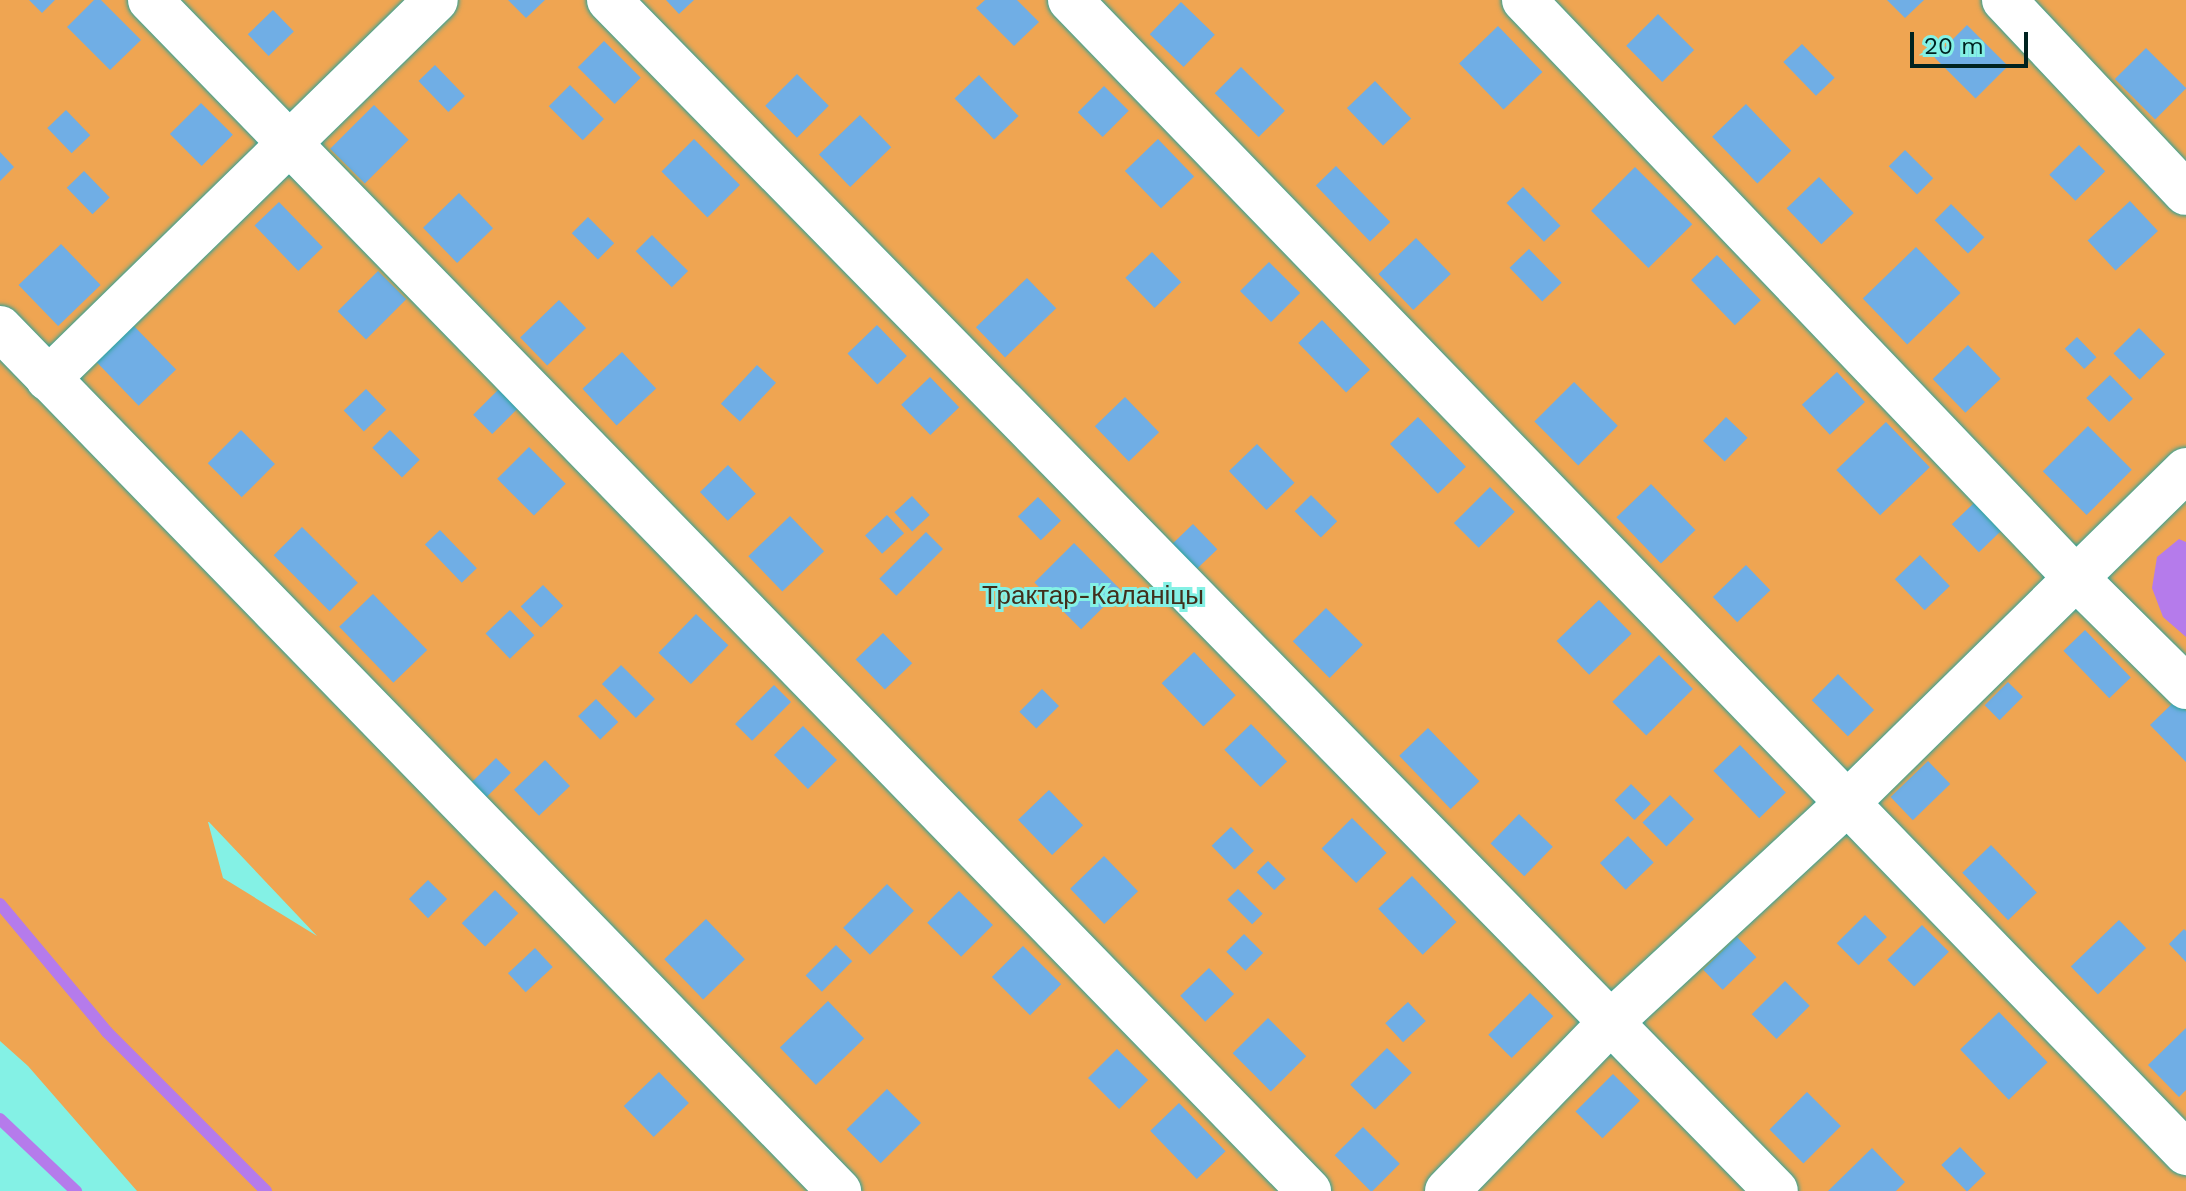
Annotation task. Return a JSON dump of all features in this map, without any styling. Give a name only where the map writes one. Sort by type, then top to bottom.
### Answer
[{"type":"lane","points":[[150,0],[1309,1191]]},
{"type":"lane","points":[[48,379],[436,0]]},
{"type":"lane","points":[[609,0],[1613,1020],[1776,1191]]},
{"type":"lane","points":[[1070,0],[2186,1153]]},
{"type":"lane","points":[[1524,0],[2076,578],[2186,687]]},
{"type":"lane","points":[[2004,0],[2186,193]]},
{"type":"lane","points":[[0,328],[839,1191]]},
{"type":"lane","points":[[1447,1191],[1613,1020],[1847,803],[2186,470]]},
{"type":"green space","name":"Трактар-Каланіцы","points":[[0,0],[2186,0],[2186,1191],[137,1191],[28,1066],[0,1041]],"holes":[[[209,822],[317,936],[223,878]]]},
{"type":"shaded area","points":[[2179,539],[2186,542],[2186,637],[2163,617],[2152,588],[2157,557]]},
{"type":"building","points":[[29,0],[55,0],[42,13]]},
{"type":"building","points":[[94,0],[101,0],[141,40],[110,70],[67,27]]},
{"type":"building","points":[[508,0],[545,0],[526,18]]},
{"type":"building","points":[[666,0],[694,0],[679,14]]},
{"type":"building","points":[[985,0],[1017,0],[1039,22],[1014,46],[976,8]]},
{"type":"building","points":[[1887,0],[1924,0],[1905,18]]},
{"type":"building","points":[[1181,2],[1215,35],[1184,67],[1150,34]]},
{"type":"building","points":[[273,10],[294,32],[269,56],[248,34]]},
{"type":"building","points":[[1658,14],[1694,50],[1662,82],[1626,46]]},
{"type":"building","points":[[1967,25],[2008,66],[1975,99],[1934,58]]},
{"type":"building","points":[[1498,26],[1542,72],[1504,110],[1459,64]]},
{"type":"building","points":[[604,41],[641,78],[615,104],[578,67]]},
{"type":"building","points":[[1802,44],[1835,78],[1816,96],[1783,62]]},
{"type":"building","points":[[2146,48],[2186,88],[2155,119],[2115,79]]},
{"type":"building","points":[[435,65],[465,96],[448,112],[418,81]]},
{"type":"building","points":[[1241,67],[1285,111],[1259,137],[1215,93]]},
{"type":"building","points":[[797,74],[829,106],[797,138],[765,106]]},
{"type":"building","points":[[979,75],[1019,116],[994,140],[955,99]]},
{"type":"building","points":[[1375,81],[1411,118],[1383,145],[1347,108]]},
{"type":"building","points":[[570,85],[604,119],[583,140],[549,106]]},
{"type":"building","points":[[1104,86],[1129,111],[1103,137],[1078,112]]},
{"type":"building","points":[[201,103],[233,135],[202,166],[170,134]]},
{"type":"building","points":[[1746,104],[1791,151],[1757,183],[1712,137]]},
{"type":"building","points":[[374,105],[409,140],[365,183],[330,149]]},
{"type":"building","points":[[66,110],[90,135],[72,153],[47,128]]},
{"type":"building","points":[[860,115],[891,147],[850,187],[819,155]]},
{"type":"building","points":[[694,139],[740,185],[707,217],[661,172]]},
{"type":"building","points":[[1158,139],[1194,176],[1161,208],[1125,171]]},
{"type":"building","points":[[2079,145],[2105,171],[2075,201],[2049,175]]},
{"type":"building","points":[[1905,150],[1933,178],[1917,195],[1889,166]]},
{"type":"building","points":[[0,152],[14,167],[0,181]]},
{"type":"building","points":[[1336,166],[1390,222],[1370,242],[1316,185]]},
{"type":"building","points":[[1635,167],[1692,224],[1648,268],[1591,211]]},
{"type":"building","points":[[84,171],[110,198],[92,214],[67,188]]},
{"type":"building","points":[[1819,177],[1854,213],[1821,244],[1787,208]]},
{"type":"building","points":[[1523,187],[1561,226],[1544,242],[1506,203]]},
{"type":"building","points":[[459,193],[493,228],[457,263],[423,228]]},
{"type":"building","points":[[2130,201],[2158,231],[2116,271],[2088,241]]},
{"type":"building","points":[[279,202],[323,247],[298,271],[255,226]]},
{"type":"building","points":[[1951,204],[1984,237],[1968,253],[1935,220]]},
{"type":"building","points":[[588,217],[614,243],[598,259],[572,233]]},
{"type":"building","points":[[652,235],[688,271],[672,287],[636,251]]},
{"type":"building","points":[[1416,238],[1451,274],[1413,310],[1379,274]]},
{"type":"building","points":[[61,244],[101,285],[58,326],[19,285]]},
{"type":"building","points":[[1916,247],[1960,293],[1907,344],[1863,298]]},
{"type":"building","points":[[1529,249],[1562,283],[1542,302],[1510,268]]},
{"type":"building","points":[[1152,252],[1181,282],[1155,308],[1125,278]]},
{"type":"building","points":[[1717,255],[1761,300],[1735,325],[1691,280]]},
{"type":"building","points":[[1269,262],[1300,293],[1271,322],[1240,291]]},
{"type":"building","points":[[378,271],[406,299],[366,340],[338,311]]},
{"type":"building","points":[[1027,278],[1056,308],[1005,358],[976,327]]},
{"type":"building","points":[[559,300],[586,328],[547,366],[520,338]]},
{"type":"building","points":[[1322,320],[1370,370],[1346,393],[1298,343]]},
{"type":"building","points":[[133,325],[176,370],[139,406],[96,361]]},
{"type":"building","points":[[877,325],[907,356],[877,384],[848,353]]},
{"type":"building","points":[[2139,328],[2165,354],[2140,380],[2114,353]]},
{"type":"building","points":[[2077,337],[2096,357],[2084,369],[2065,349]]},
{"type":"building","points":[[1968,345],[2001,379],[1965,413],[1933,379]]},
{"type":"building","points":[[622,352],[656,389],[617,425],[583,389]]},
{"type":"building","points":[[757,365],[776,383],[740,421],[721,404]]},
{"type":"building","points":[[1837,372],[1865,402],[1830,435],[1802,405]]},
{"type":"building","points":[[2110,375],[2133,399],[2109,422],[2086,398]]},
{"type":"building","points":[[930,377],[959,407],[930,435],[901,405]]},
{"type":"building","points":[[1574,382],[1618,426],[1578,465],[1534,422]]},
{"type":"building","points":[[500,388],[519,407],[492,434],[473,415]]},
{"type":"building","points":[[366,389],[386,410],[364,431],[344,411]]},
{"type":"building","points":[[1125,397],[1159,432],[1129,461],[1095,426]]},
{"type":"building","points":[[1418,417],[1466,467],[1438,494],[1390,444]]},
{"type":"building","points":[[1726,417],[1748,438],[1725,462],[1703,441]]},
{"type":"building","points":[[1886,422],[1930,467],[1880,515],[1836,470]]},
{"type":"building","points":[[2088,426],[2132,470],[2087,515],[2043,471]]},
{"type":"building","points":[[241,430],[275,464],[242,497],[208,463]]},
{"type":"building","points":[[390,430],[420,460],[402,477],[372,448]]},
{"type":"building","points":[[1257,444],[1295,483],[1266,510],[1229,471]]},
{"type":"building","points":[[529,447],[566,484],[534,516],[497,479]]},
{"type":"building","points":[[728,465],[756,494],[728,521],[700,492]]},
{"type":"building","points":[[1651,484],[1695,530],[1661,563],[1616,517]]},
{"type":"building","points":[[1490,487],[1515,512],[1479,548],[1454,523]]},
{"type":"building","points":[[1311,495],[1337,521],[1321,537],[1295,511]]},
{"type":"building","points":[[912,496],[930,515],[912,531],[894,512]]},
{"type":"building","points":[[1038,497],[1061,521],[1041,540],[1018,516]]},
{"type":"building","points":[[1977,500],[2004,528],[1979,552],[1952,524]]},
{"type":"building","points":[[887,515],[904,533],[882,554],[865,535]]},
{"type":"building","points":[[790,516],[824,551],[782,592],[748,556]]},
{"type":"building","points":[[1193,524],[1217,549],[1193,573],[1169,548]]},
{"type":"building","points":[[302,527],[358,583],[330,611],[274,555]]},
{"type":"building","points":[[440,530],[477,568],[462,583],[425,545]]},
{"type":"building","points":[[926,532],[943,549],[896,596],[879,579]]},
{"type":"building","points":[[1074,543],[1121,590],[1081,629],[1034,583]]},
{"type":"building","points":[[1920,555],[1950,586],[1925,610],[1895,579]]},
{"type":"building","points":[[1746,565],[1770,590],[1737,622],[1713,597]]},
{"type":"building","points":[[543,585],[563,606],[541,627],[521,607]]},
{"type":"building","points":[[373,594],[427,650],[393,683],[339,627]]},
{"type":"building","points":[[1599,600],[1632,634],[1589,675],[1557,641]]},
{"type":"building","points":[[1326,608],[1363,645],[1330,678],[1293,641]]},
{"type":"building","points":[[510,610],[534,635],[510,659],[486,634]]},
{"type":"building","points":[[696,614],[728,645],[691,684],[658,653]]},
{"type":"building","points":[[2085,630],[2131,677],[2109,698],[2063,651]]},
{"type":"building","points":[[883,633],[912,663],[885,690],[856,659]]},
{"type":"building","points":[[1194,652],[1236,695],[1203,726],[1162,683]]},
{"type":"building","points":[[1659,655],[1693,689],[1646,736],[1612,702]]},
{"type":"building","points":[[621,665],[655,699],[636,718],[602,684]]},
{"type":"building","points":[[1838,674],[1874,710],[1848,736],[1812,700]]},
{"type":"building","points":[[2008,682],[2023,697],[2000,720],[1985,705]]},
{"type":"building","points":[[774,685],[791,702],[752,741],[735,724]]},
{"type":"building","points":[[1042,689],[1059,706],[1036,729],[1019,712]]},
{"type":"building","points":[[596,699],[618,722],[600,739],[578,716]]},
{"type":"building","points":[[2176,700],[2186,711],[2186,762],[2150,725]]},
{"type":"building","points":[[1251,724],[1287,761],[1261,787],[1224,750]]},
{"type":"building","points":[[803,726],[837,760],[808,789],[774,755]]},
{"type":"building","points":[[1428,728],[1479,781],[1451,809],[1399,756]]},
{"type":"building","points":[[1740,745],[1786,792],[1759,818],[1713,771]]},
{"type":"building","points":[[496,758],[511,773],[486,798],[471,783]]},
{"type":"building","points":[[545,760],[570,786],[539,816],[514,790]]},
{"type":"building","points":[[1928,761],[1950,784],[1913,820],[1891,797]]},
{"type":"building","points":[[1631,784],[1651,804],[1635,820],[1615,800]]},
{"type":"building","points":[[1049,790],[1083,825],[1052,855],[1018,820]]},
{"type":"building","points":[[1670,795],[1694,819],[1666,847],[1642,823]]},
{"type":"building","points":[[1519,814],[1553,847],[1524,876],[1491,843]]},
{"type":"building","points":[[1352,818],[1387,853],[1356,883],[1322,848]]},
{"type":"building","points":[[1231,827],[1254,851],[1235,869],[1212,846]]},
{"type":"building","points":[[1628,836],[1654,863],[1626,890],[1600,863]]},
{"type":"building","points":[[1991,845],[2037,892],[2008,920],[1962,873]]},
{"type":"building","points":[[1104,856],[1138,891],[1104,924],[1070,889]]},
{"type":"building","points":[[1268,861],[1286,879],[1274,890],[1257,872]]},
{"type":"building","points":[[1412,876],[1456,922],[1423,955],[1378,909]]},
{"type":"building","points":[[428,880],[447,899],[428,918],[409,899]]},
{"type":"building","points":[[887,884],[914,911],[870,955],[843,928]]},
{"type":"building","points":[[1238,889],[1263,914],[1252,924],[1227,900]]},
{"type":"building","points":[[495,890],[518,913],[485,947],[462,923]]},
{"type":"building","points":[[959,891],[993,925],[961,957],[927,923]]},
{"type":"building","points":[[1865,915],[1887,937],[1859,965],[1837,943]]},
{"type":"building","points":[[706,919],[745,959],[703,1000],[664,959]]},
{"type":"building","points":[[2119,920],[2146,948],[2098,995],[2071,967]]},
{"type":"building","points":[[1922,925],[1949,952],[1914,987],[1887,960]]},
{"type":"building","points":[[2184,929],[2186,931],[2186,962],[2169,944]]},
{"type":"building","points":[[1244,934],[1263,953],[1245,971],[1226,952]]},
{"type":"building","points":[[1737,937],[1756,957],[1723,990],[1703,970]]},
{"type":"building","points":[[836,945],[852,961],[822,992],[806,975]]},
{"type":"building","points":[[1023,946],[1061,984],[1030,1015],[992,977]]},
{"type":"building","points":[[535,948],[553,967],[526,992],[508,973]]},
{"type":"building","points":[[1209,968],[1234,994],[1205,1022],[1180,996]]},
{"type":"building","points":[[1785,981],[1810,1006],[1777,1039],[1752,1014]]},
{"type":"building","points":[[1530,993],[1553,1016],[1512,1058],[1488,1035]]},
{"type":"building","points":[[828,1001],[864,1038],[816,1085],[780,1048]]},
{"type":"building","points":[[1408,1002],[1426,1021],[1403,1042],[1385,1023]]},
{"type":"building","points":[[1999,1012],[2048,1062],[2009,1100],[1960,1050]]},
{"type":"building","points":[[1268,1018],[1306,1056],[1271,1092],[1233,1053]]},
{"type":"building","points":[[2186,1028],[2186,1090],[2179,1097],[2148,1065]]},
{"type":"building","points":[[1387,1048],[1412,1073],[1375,1110],[1350,1085]]},
{"type":"building","points":[[1117,1049],[1148,1080],[1119,1109],[1088,1078]]},
{"type":"building","points":[[659,1072],[689,1103],[654,1137],[624,1106]]},
{"type":"building","points":[[1613,1074],[1640,1101],[1602,1138],[1576,1111]]},
{"type":"building","points":[[887,1089],[921,1123],[881,1163],[847,1129]]},
{"type":"building","points":[[1807,1092],[1841,1126],[1803,1163],[1770,1129]]},
{"type":"building","points":[[1179,1103],[1226,1151],[1197,1179],[1150,1131]]},
{"type":"building","points":[[1363,1127],[1400,1164],[1370,1191],[1335,1155]]},
{"type":"building","points":[[1960,1147],[1986,1174],[1966,1191],[1941,1165]]},
{"type":"building","points":[[1872,1148],[1905,1182],[1896,1191],[1828,1191]]},
{"type":"waterway","points":[[0,904],[107,1032],[266,1191]]},
{"type":"waterway","points":[[0,1119],[76,1191]]}]
